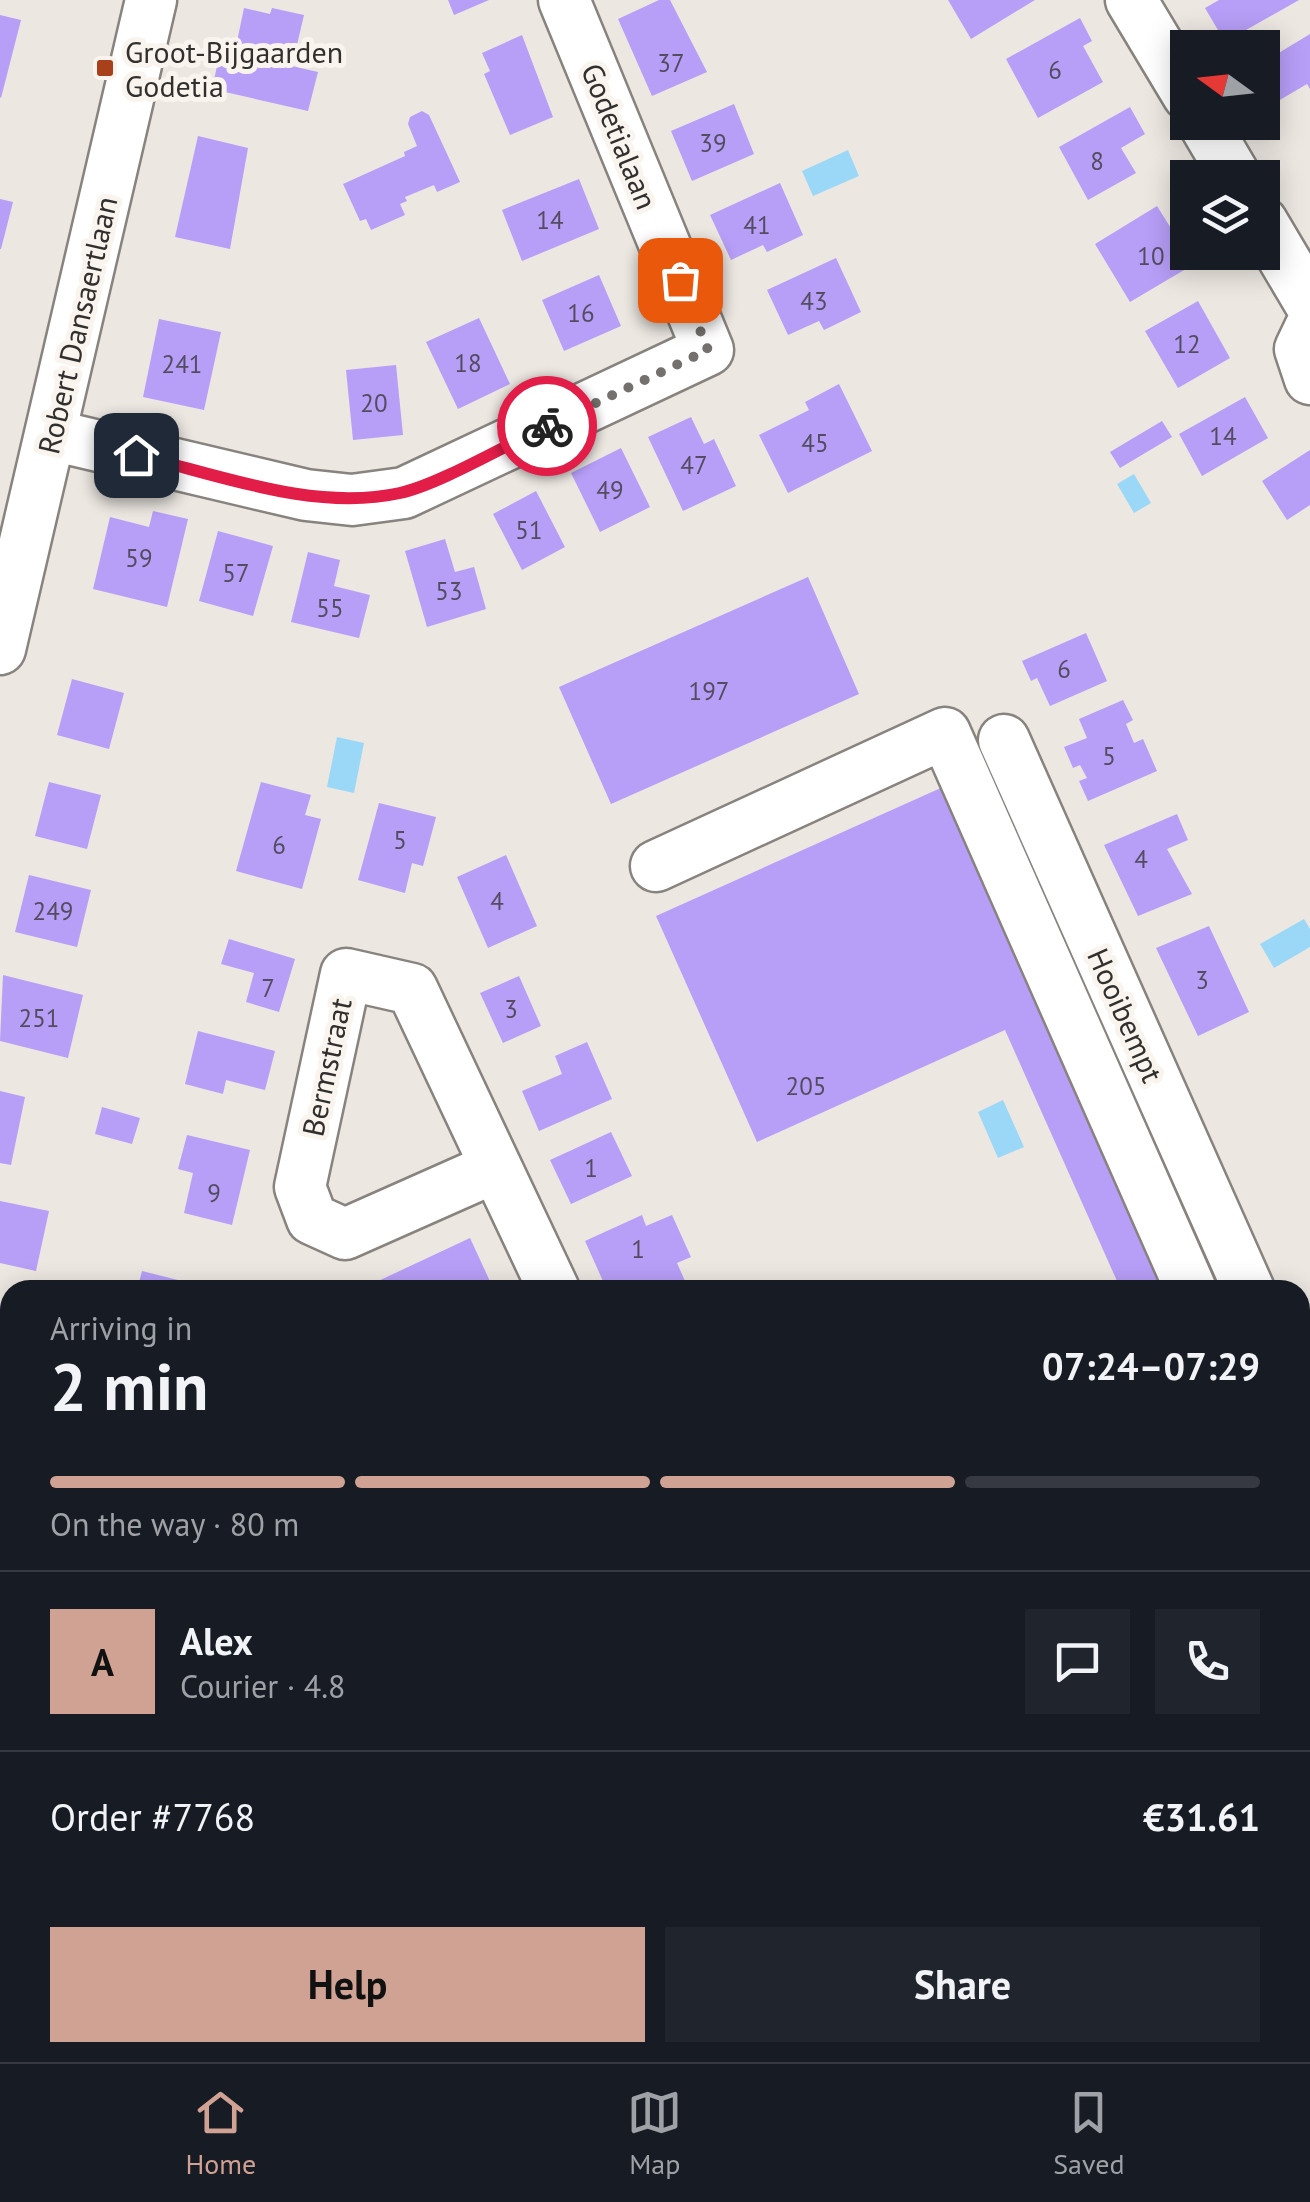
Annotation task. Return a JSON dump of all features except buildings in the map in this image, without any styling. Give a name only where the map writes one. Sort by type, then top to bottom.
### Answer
[{"type":"street","name":"Robert Dansaertlaan","points":[[0,649],[150,0]]},
{"type":"street","name":"Godetialaan","points":[[52,434],[306,495],[352,500],[404,493],[708,350],[564,0]]},
{"type":"street","points":[[1131,0],[1170,66]]},
{"type":"street","points":[[1280,252],[1310,303]]},
{"type":"street","points":[[1310,328],[1300,349],[1310,379]]},
{"type":"street","points":[[656,866],[944,733],[1186,1280]]},
{"type":"street","name":"Hooibempt","points":[[1004,740],[1246,1280]]},
{"type":"street","name":"Bermstraat","points":[[496,1167],[345,1234],[312,1220],[300,1186],[346,974],[412,990],[496,1167],[549,1280]]},
{"type":"water","points":[[848,150],[859,176],[813,196],[802,171]]},
{"type":"water","points":[[1134,474],[1151,503],[1134,513],[1117,484]]},
{"type":"water","points":[[337,737],[364,743],[354,793],[327,787]]},
{"type":"water","points":[[1304,919],[1310,929],[1310,947],[1274,968],[1260,944]]},
{"type":"water","points":[[1003,1100],[1024,1147],[998,1158],[978,1112]]},
{"type":"way so far","points":[[547,426],[708,350],[680,280]]},
{"type":"place","name":"Groot-Bijgaarden Godetia","points":[[105,68]]},
{"type":"route","points":[[136,455],[306,495],[352,500],[404,493],[547,426]]}]
